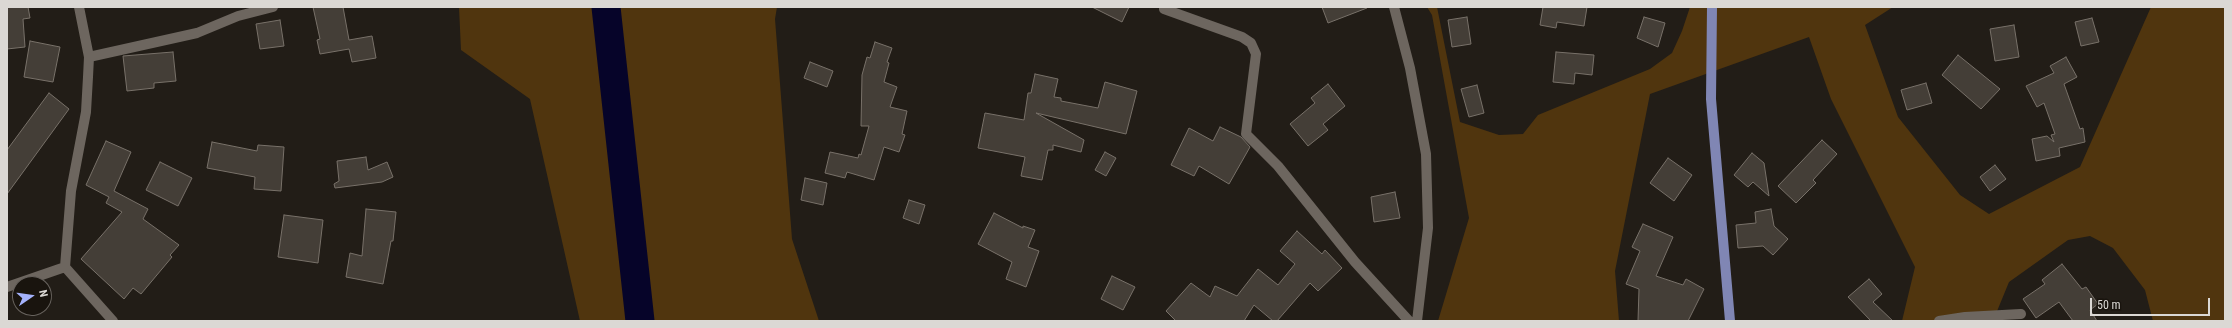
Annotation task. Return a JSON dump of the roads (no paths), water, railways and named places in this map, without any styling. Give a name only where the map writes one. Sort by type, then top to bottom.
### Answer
[{"type":"main road","points":[[1712,7],[1712,99],[1730,321]]},
{"type":"street","points":[[79,7],[89,57],[86,112],[71,191],[65,267],[113,321]]},
{"type":"street","points":[[89,57],[197,33],[238,16],[273,7]]},
{"type":"street","points":[[1394,7],[1410,68],[1426,162],[1428,228],[1417,321]]},
{"type":"street","points":[[1164,9],[1242,37],[1252,43],[1256,54],[1246,134],[1278,166],[1355,262],[1409,321]]},
{"type":"street","points":[[7,287],[65,267]]},
{"type":"street","points":[[1939,321],[1965,317],[2021,314]]},
{"type":"waterway","points":[[606,7],[640,321]]}]
